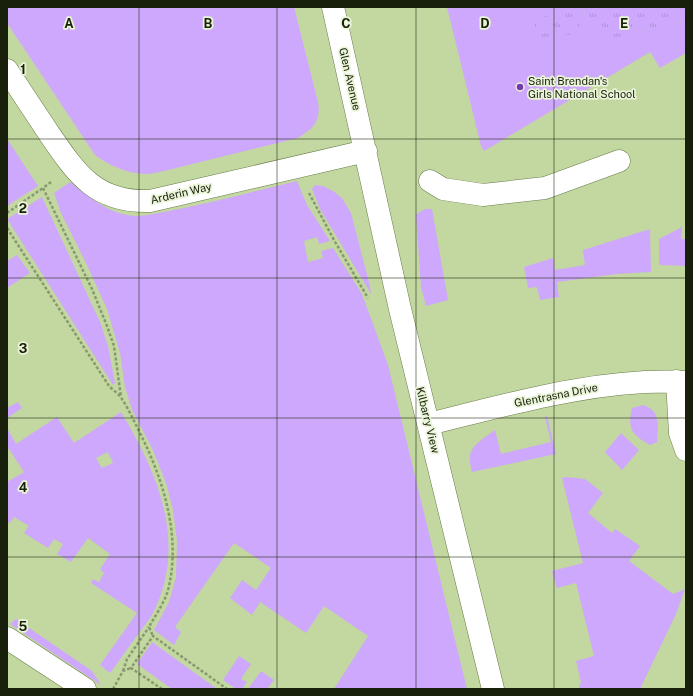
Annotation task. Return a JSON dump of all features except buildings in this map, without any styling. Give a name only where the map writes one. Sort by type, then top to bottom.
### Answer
[{"type":"street","name":"Glen Avenue","points":[[333,7],[366,151]]},
{"type":"street","name":"Arderin Way","points":[[7,70],[70,165],[93,186],[105,193],[119,198],[135,201],[150,201],[304,164],[366,151]]},
{"type":"street","name":"Kilbarry View","points":[[366,151],[400,309],[493,689]]},
{"type":"street","points":[[430,181],[454,191],[483,195],[514,192],[545,188],[619,161]]},
{"type":"street","points":[[681,382],[680,433],[686,450]]},
{"type":"street","name":"Glentrasna Drive","points":[[429,424],[552,394],[601,386],[681,382]]},
{"type":"street","points":[[7,638],[85,689]]},
{"type":"path","points":[[304,164],[307,190],[334,240],[370,300],[400,309]]},
{"type":"path","points":[[7,213],[43,188],[70,165]]},
{"type":"path","points":[[43,188],[92,289],[107,326],[114,346],[122,398],[143,439],[162,486],[172,538],[173,563],[169,587],[162,604],[149,627],[127,659],[123,671],[112,689]]},
{"type":"path","points":[[7,228],[109,386],[122,398]]},
{"type":"path","points":[[149,627],[153,636],[227,689]]},
{"type":"path","points":[[123,671],[131,668],[153,636]]},
{"type":"path","points":[[131,668],[162,689]]},
{"type":"green space","points":[[7,7],[294,7],[318,102],[319,109],[317,119],[308,131],[298,138],[164,171],[145,174],[118,168],[95,155],[7,23]]},
{"type":"green space","name":"Saint Brendan's Girls National School","points":[[447,7],[582,7],[586,15],[626,40],[646,29],[679,23],[686,20],[686,53],[660,68],[650,52],[484,151],[481,146]]},
{"type":"green space","points":[[582,7],[686,7],[686,20],[671,25],[647,29],[641,31],[628,40],[618,41],[611,40],[599,32],[589,20]]},
{"type":"green space","points":[[577,11],[580,33],[537,40],[534,18]]},
{"type":"green space","points":[[7,139],[38,186],[7,206]]},
{"type":"green space","points":[[297,181],[307,205],[330,241],[319,244],[317,237],[304,241],[308,262],[323,258],[321,251],[333,248],[362,294],[388,365],[467,689],[334,689],[368,636],[324,606],[306,633],[260,602],[252,615],[230,598],[242,580],[256,590],[271,568],[234,543],[175,627],[181,632],[174,645],[154,630],[169,602],[176,577],[177,541],[173,510],[166,483],[153,450],[132,410],[125,387],[120,353],[107,309],[61,213],[54,193],[70,182],[97,202],[111,210],[132,216],[143,216]]},
{"type":"green space","points":[[315,185],[323,186],[342,198],[351,213],[371,294],[320,209],[312,189]]},
{"type":"green space","points":[[42,197],[100,322],[108,346],[115,383],[113,385],[7,219]]},
{"type":"green space","points":[[426,209],[432,209],[448,300],[426,306],[421,287],[416,215]]},
{"type":"green space","points":[[682,227],[681,239],[686,239],[686,266],[659,265],[659,239]]},
{"type":"green space","points":[[650,229],[651,272],[617,274],[557,282],[559,297],[540,300],[537,287],[528,288],[524,267],[553,258],[555,270],[585,265],[583,250]]},
{"type":"green space","points":[[17,255],[30,273],[7,288],[7,261]]},
{"type":"green space","points":[[18,402],[22,408],[7,418],[7,408]]},
{"type":"green space","points":[[643,405],[649,407],[656,415],[658,425],[657,442],[650,445],[639,438],[632,431],[630,422],[632,408]]},
{"type":"green space","points":[[121,412],[147,459],[157,484],[164,510],[168,535],[168,561],[163,587],[153,613],[110,673],[100,665],[137,613],[91,583],[93,579],[99,582],[104,573],[100,569],[110,554],[88,538],[71,562],[57,554],[63,544],[54,539],[48,548],[24,533],[29,526],[14,517],[10,523],[7,521],[7,482],[24,472],[9,449],[7,449],[7,428],[16,444],[57,417],[74,443]],"holes":[[[108,452],[113,463],[102,468],[96,458]]]},
{"type":"green space","points":[[547,416],[556,454],[472,472],[470,456],[473,448],[495,430],[501,454],[551,442],[545,417]]},
{"type":"green space","points":[[621,433],[639,450],[622,470],[605,452]]},
{"type":"green space","points":[[562,478],[585,479],[603,493],[588,513],[612,533],[615,529],[640,546],[629,561],[673,594],[685,589],[676,614],[640,689],[580,689],[579,686],[581,682],[576,661],[594,656],[576,583],[557,588],[552,571],[583,563]]},
{"type":"green space","points":[[16,619],[92,671],[101,685],[10,624]]},
{"type":"green space","points":[[152,642],[217,689],[172,689],[137,664]]},
{"type":"green space","points":[[239,656],[251,664],[241,679],[247,682],[242,689],[236,689],[223,680]]},
{"type":"green space","points":[[261,671],[274,680],[267,689],[248,689]]},
{"type":"place","name":"Saint Brendan's Girls National School","points":[[520,87]]}]
